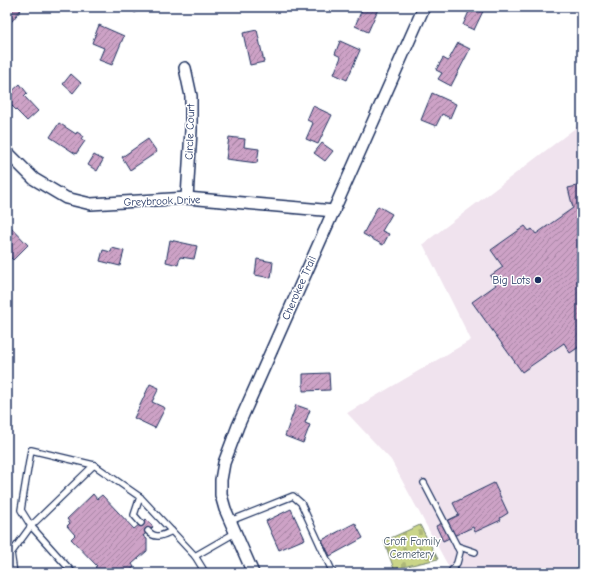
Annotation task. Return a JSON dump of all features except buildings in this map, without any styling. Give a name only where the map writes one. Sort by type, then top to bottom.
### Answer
[{"type":"street","name":"Cherokee Trail","points":[[253,573],[225,509],[221,495],[221,480],[224,463],[230,445],[424,7]]},
{"type":"street","name":"Circle Court","points":[[185,68],[191,96],[191,130],[186,198]]},
{"type":"street","name":"Greybrook Drive","points":[[7,152],[34,179],[66,198],[91,204],[186,198],[334,211]]},
{"type":"lane","points":[[73,573],[31,526],[21,510],[31,450],[94,465],[140,497],[195,556],[203,569],[198,573]]},
{"type":"lane","points":[[7,559],[31,526],[94,465]]},
{"type":"lane","points":[[424,483],[460,552],[457,562],[450,573]]},
{"type":"lane","points":[[230,521],[293,496],[301,503],[333,573]]},
{"type":"lane","points":[[140,497],[134,515],[141,524]]},
{"type":"lane","points":[[148,531],[152,536],[159,537],[172,531]]},
{"type":"lane","points":[[195,556],[236,533]]},
{"type":"lane","points":[[457,546],[475,552]]},
{"type":"lane","points":[[11,553],[14,573]]},
{"type":"shaded area","points":[[582,123],[582,573],[452,573],[391,460],[347,413],[471,340],[423,244]]},
{"type":"green space","name":"Croft Family Cemetery","points":[[420,525],[438,559],[394,569],[384,541]]},
{"type":"place","name":"Big Lots","points":[[538,280]]}]
